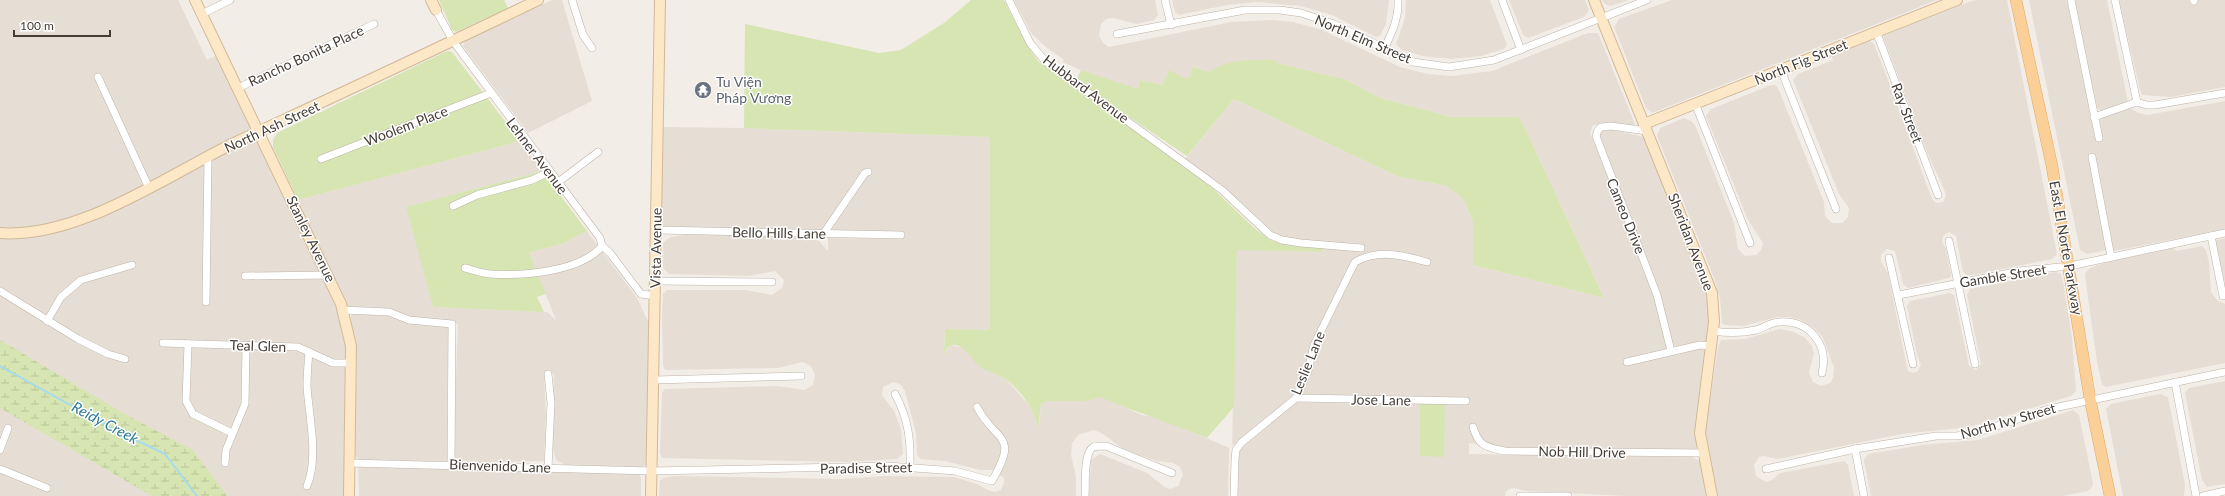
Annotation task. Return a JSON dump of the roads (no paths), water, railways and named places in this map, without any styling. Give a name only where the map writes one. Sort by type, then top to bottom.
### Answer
[{"type":"main road","name":"East El Norte Parkway","points":[[2016,0],[2052,166],[2070,266],[2090,399],[2108,496]]},
{"type":"street","name":"Stanley Avenue","points":[[195,0],[329,275],[342,310],[351,346],[349,496]]},
{"type":"street","points":[[202,14],[230,0]]},
{"type":"street","name":"Lehner Avenue","points":[[431,0],[453,42],[557,183],[600,238],[602,246],[610,253],[641,294],[656,296]]},
{"type":"street","name":"North Ash Street","points":[[0,233],[28,232],[53,228],[83,218],[149,188],[259,132],[453,42],[538,0]]},
{"type":"street","points":[[572,0],[583,35],[592,48]]},
{"type":"street","name":"Vista Avenue","points":[[651,496],[655,380],[660,0]]},
{"type":"street","name":"Hubbard Avenue","points":[[1009,0],[1030,43],[1046,62],[1222,190],[1270,235],[1282,240],[1301,243],[1361,248]]},
{"type":"street","points":[[1165,0],[1171,25]]},
{"type":"street","points":[[1384,49],[1392,35],[1398,11],[1398,0]]},
{"type":"street","points":[[1502,0],[1521,50]]},
{"type":"street","name":"Sheridan Avenue","points":[[1594,0],[1709,284],[1714,307],[1713,331],[1700,425],[1703,453],[1712,496]]},
{"type":"street","name":"North Elm Street","points":[[1117,34],[1245,10],[1280,10],[1301,13],[1334,24],[1413,62],[1449,67],[1494,60],[1601,19],[1621,8],[1647,0]]},
{"type":"street","name":"North Fig Street","points":[[1646,128],[1695,104],[1957,0]]},
{"type":"street","points":[[2071,0],[2099,138]]},
{"type":"street","points":[[2115,0],[2136,102]]},
{"type":"street","name":"Rancho Bonita Place","points":[[238,88],[374,24]]},
{"type":"street","name":"Ray Street","points":[[1876,31],[1938,195]]},
{"type":"street","points":[[1781,70],[1836,209]]},
{"type":"street","points":[[98,77],[149,188]]},
{"type":"street","name":"Woolem Place","points":[[322,159],[491,93]]},
{"type":"street","points":[[2094,117],[2136,102],[2146,106],[2225,93]]},
{"type":"street","points":[[1695,104],[1750,243]]},
{"type":"street","name":"Cameo Drive","points":[[1646,128],[1605,127],[1598,130],[1596,136],[1658,295],[1671,351]]},
{"type":"street","points":[[557,183],[598,152]]},
{"type":"street","points":[[206,302],[208,157]]},
{"type":"street","points":[[2092,157],[2111,257]]},
{"type":"street","points":[[453,206],[477,195],[532,180],[549,172]]},
{"type":"street","points":[[824,233],[865,173],[868,172]]},
{"type":"street","name":"Bello Hills Lane","points":[[657,230],[901,235]]},
{"type":"street","name":"Gamble Street","points":[[1899,296],[1957,282],[2020,271],[2070,266],[2225,233]]},
{"type":"street","points":[[2211,236],[2223,296]]},
{"type":"street","points":[[1949,240],[1975,364]]},
{"type":"street","points":[[464,268],[490,274],[540,274],[572,264],[594,254],[602,246]]},
{"type":"street","name":"Leslie Lane","points":[[1234,496],[1235,459],[1238,446],[1253,432],[1296,398],[1308,370],[1314,345],[1355,262],[1372,255],[1397,254],[1427,262]]},
{"type":"street","points":[[1889,258],[1899,296],[1913,364]]},
{"type":"street","points":[[47,321],[61,297],[81,280],[132,266]]},
{"type":"street","points":[[245,276],[329,275]]},
{"type":"street","points":[[656,281],[772,282]]},
{"type":"street","points":[[0,291],[78,339],[108,354],[125,359]]},
{"type":"street","points":[[342,310],[389,312],[409,320],[452,324],[451,465]]},
{"type":"street","points":[[1713,331],[1742,332],[1756,330],[1779,322],[1795,323],[1808,329],[1818,338],[1822,347],[1824,363],[1822,373]]},
{"type":"street","name":"Teal Glen","points":[[163,343],[298,347],[332,363],[351,363]]},
{"type":"street","points":[[188,344],[186,401],[189,408],[193,414],[232,433]]},
{"type":"street","points":[[225,463],[226,450],[245,404],[246,345]]},
{"type":"street","points":[[1627,362],[1700,345],[1711,346]]},
{"type":"street","points":[[307,486],[311,475],[313,461],[307,384],[309,352]]},
{"type":"street","name":"North Ivy Street","points":[[1766,469],[1855,450],[1936,436],[1972,434],[2049,409],[2090,399],[2225,372]]},
{"type":"street","points":[[548,374],[551,403],[548,468]]},
{"type":"street","points":[[655,380],[801,376]]},
{"type":"street","points":[[2175,382],[2196,496]]},
{"type":"street","points":[[895,394],[904,410],[909,429],[910,466]]},
{"type":"street","name":"Jose Lane","points":[[1296,398],[1466,401]]},
{"type":"street","name":"Paradise Street","points":[[652,471],[910,466],[955,471],[992,481],[1001,466],[1005,446],[1002,437],[983,419],[977,407]]},
{"type":"street","name":"Nob Hill Drive","points":[[1473,427],[1476,437],[1484,446],[1505,451],[1703,453]]},
{"type":"street","points":[[0,450],[8,428]]},
{"type":"street","points":[[1085,496],[1086,460],[1090,450],[1095,446],[1106,446],[1172,473]]},
{"type":"street","points":[[1855,450],[1864,496]]},
{"type":"street","name":"Bienvenido Lane","points":[[349,463],[652,471]]},
{"type":"street","points":[[0,469],[47,488]]},
{"type":"street","points":[[2203,496],[2225,492]]},
{"type":"street","points":[[1520,496],[1568,496]]},
{"type":"waterway","name":"Reidy Creek","points":[[0,366],[119,432],[165,454],[197,496]]},
{"type":"place","name":"Tu Viện Pháp Vương","points":[[703,90]]}]
